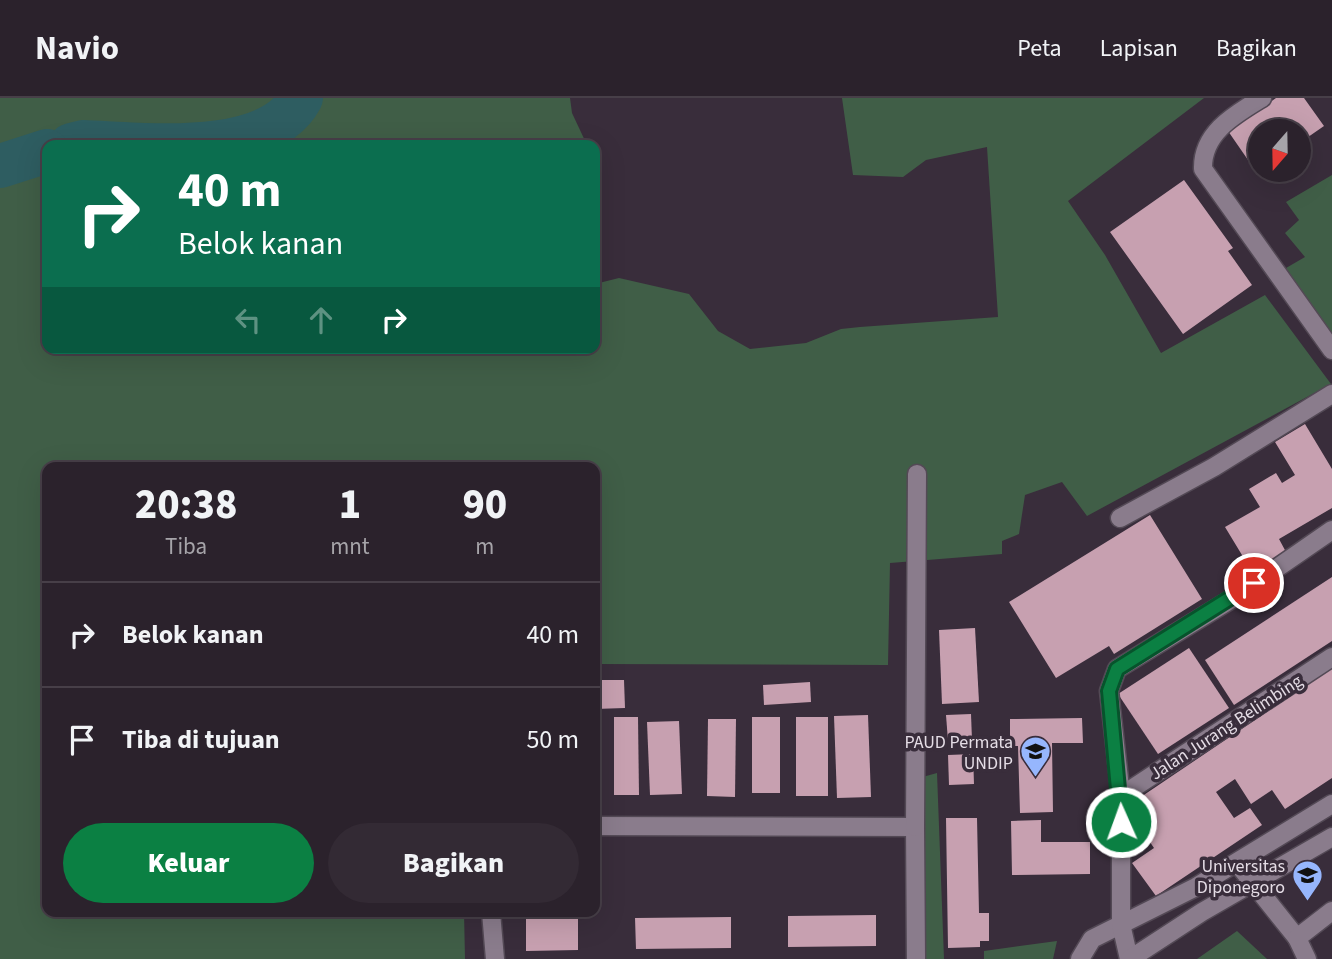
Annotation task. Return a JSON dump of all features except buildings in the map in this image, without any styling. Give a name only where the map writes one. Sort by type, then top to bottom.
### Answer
[{"type":"street","points":[[1262,98],[1222,126],[1208,140],[1203,154],[1203,169],[1332,351]]},
{"type":"street","points":[[1120,518],[1214,467],[1332,394]]},
{"type":"street","points":[[916,959],[917,474]]},
{"type":"street","points":[[1332,530],[1235,597],[1117,669],[1109,691],[1121,796],[1121,924],[1130,959],[1202,912],[1332,837]]},
{"type":"street","name":"Jalan Jurang Belimbing","points":[[1121,796],[1332,657]]},
{"type":"street","points":[[1080,959],[1092,939],[1237,863],[1332,804]]},
{"type":"street","points":[[600,826],[915,827]]},
{"type":"street","points":[[1237,863],[1297,938],[1307,959]]},
{"type":"street","points":[[1297,938],[1332,911]]},
{"type":"street","points":[[491,917],[495,959]]},
{"type":"green space","points":[[0,98],[570,98],[572,113],[585,140],[42,140],[42,354],[600,354],[600,283],[619,278],[689,294],[718,331],[750,349],[806,343],[841,329],[998,317],[987,147],[926,160],[903,177],[853,175],[842,98],[1204,98],[1068,201],[1105,255],[1161,353],[1265,295],[1331,384],[1087,516],[1062,482],[1025,495],[1019,534],[1002,541],[1002,554],[890,563],[888,665],[600,664],[600,462],[42,462],[42,917],[464,917],[465,959],[0,959]]},
{"type":"green space","points":[[1332,175],[1332,339],[1286,268],[1305,257],[1285,233],[1299,220],[1286,202]]},
{"type":"green space","points":[[937,773],[944,959],[922,959],[919,778]]},
{"type":"green space","points":[[1237,931],[1267,959],[1197,959]]},
{"type":"green space","points":[[1057,941],[1053,959],[984,959],[984,951]]},
{"type":"waterway","points":[[233,140],[261,131],[285,118],[301,98]]},
{"type":"waterway","points":[[0,166],[42,153]]},
{"type":"place","name":"PAUD Permata UNDIP","points":[[1036,779]]},
{"type":"place","name":"Universitas Diponegoro","points":[[1308,903]]},
{"type":"route","points":[[1121,822],[1121,796],[1109,691],[1111,679],[1117,669],[1254,583]]}]
